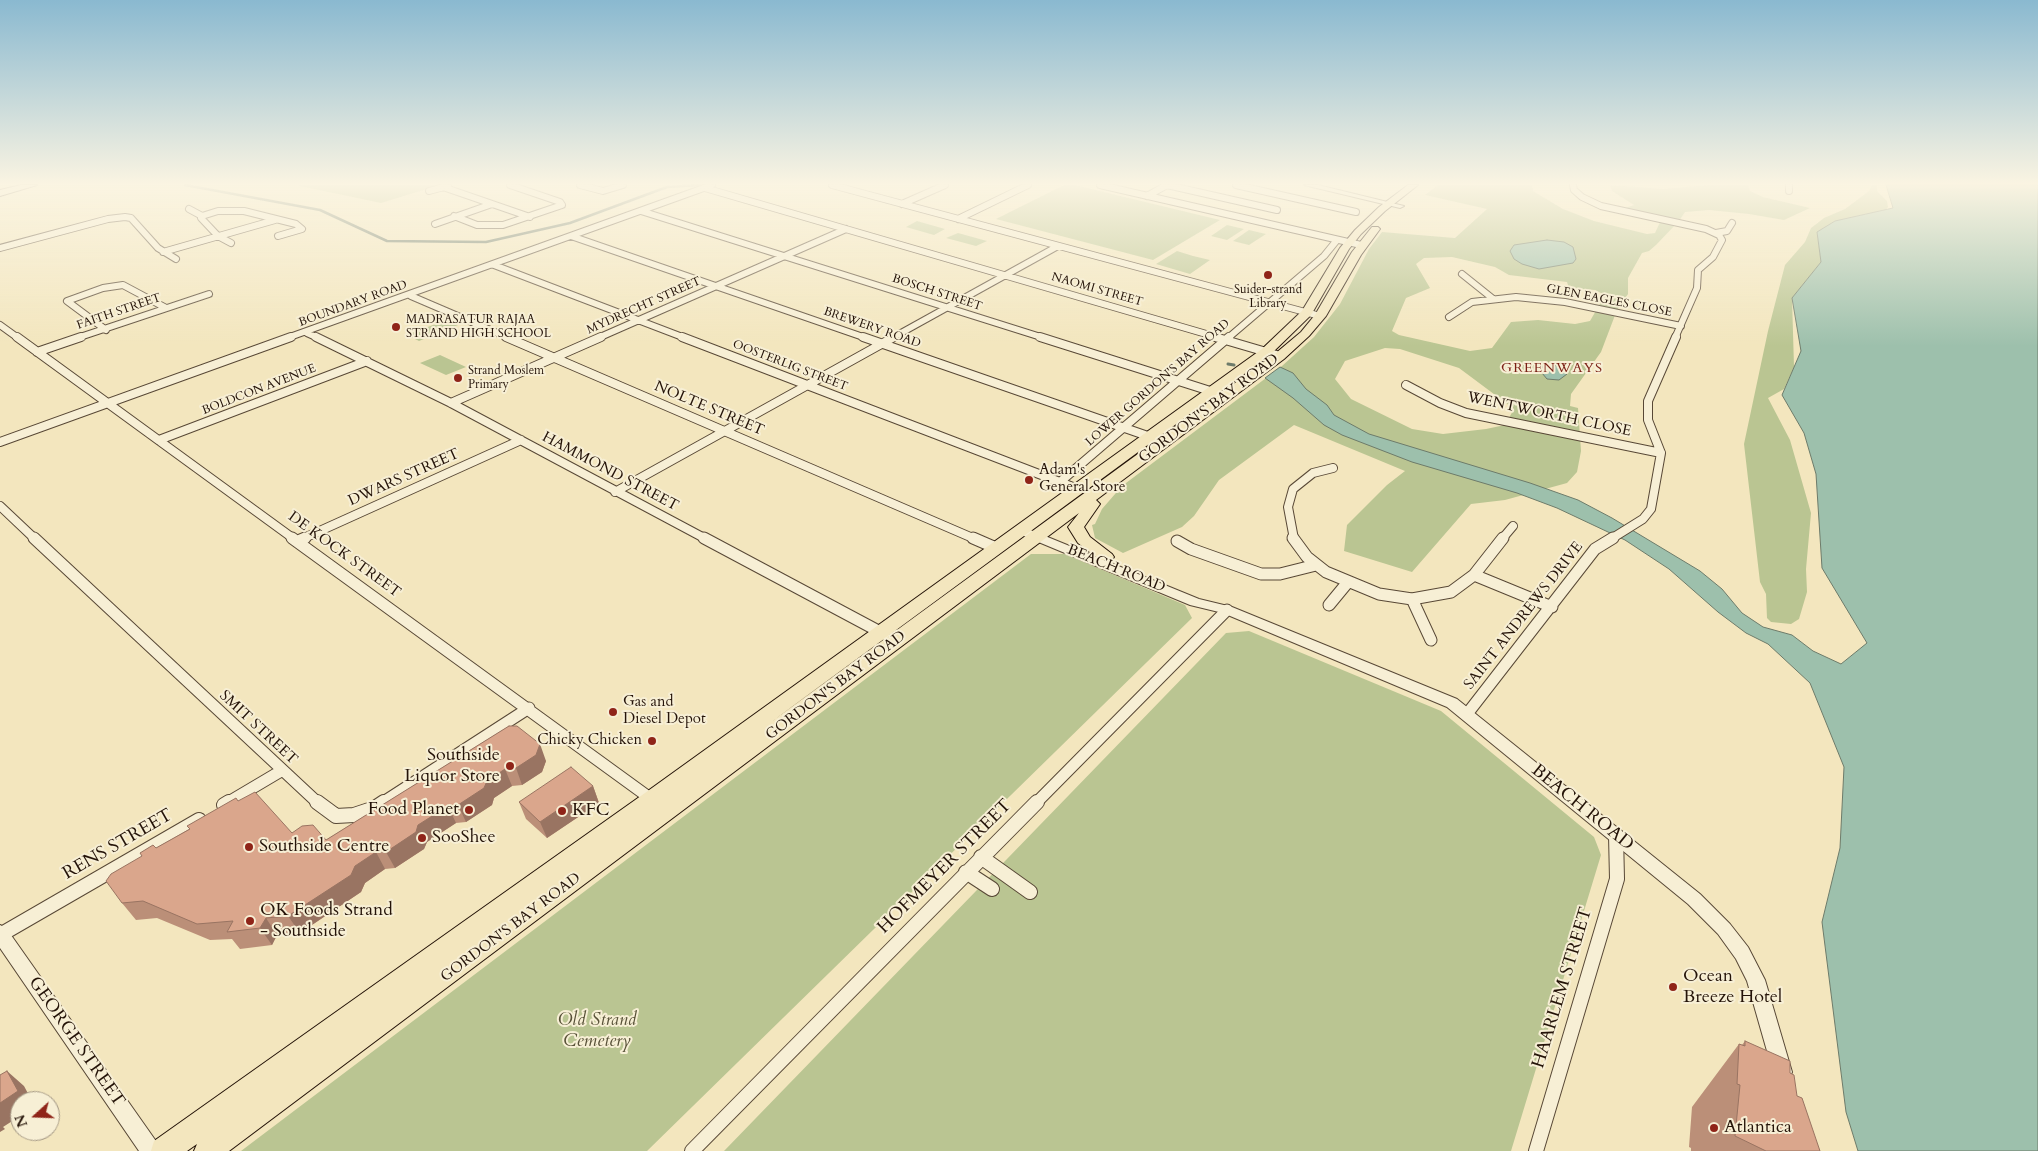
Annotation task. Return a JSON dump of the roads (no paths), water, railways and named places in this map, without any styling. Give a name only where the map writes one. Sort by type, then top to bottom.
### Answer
[{"type":"main road","name":"GORDON'S BAY ROAD","points":[[207,1151],[660,805],[1033,530],[1078,489],[1266,352],[1307,313],[1353,239]]},
{"type":"main road","name":"GORDON'S BAY ROAD","points":[[889,637],[996,548],[1033,530],[1101,489],[1280,356],[1305,334],[1320,316],[1349,243],[1356,239]]},
{"type":"main road","points":[[1101,489],[1076,527],[1084,540],[1106,557]]},
{"type":"main road","name":"GORDON'S BAY ROAD","points":[[164,1151],[660,805]]},
{"type":"street","points":[[0,248],[35,239]]},
{"type":"street","points":[[150,239],[163,252],[176,259]]},
{"type":"street","points":[[163,252],[209,239]]},
{"type":"street","points":[[223,239],[231,243]]},
{"type":"street","name":"BOUNDARY ROAD","points":[[0,442],[410,296],[564,239]]},
{"type":"street","name":"BREWERY ROAD","points":[[579,239],[1165,442]]},
{"type":"street","name":"BOSCH STREET","points":[[728,239],[1226,396]]},
{"type":"street","name":"MYDRECHT STREET","points":[[451,403],[823,239]]},
{"type":"street","name":"NAOMI STREET","points":[[880,239],[1280,356]]},
{"type":"street","points":[[1031,239],[1320,316]]},
{"type":"street","points":[[1331,239],[1349,243]]},
{"type":"street","points":[[1661,452],[1648,420],[1648,401],[1697,288],[1698,270],[1713,257],[1722,240],[1721,239]]},
{"type":"street","name":"LOWER GORDON'S BAY ROAD","points":[[1060,482],[1324,256],[1349,243]]},
{"type":"street","points":[[615,492],[1058,246]]},
{"type":"street","name":"OOSTERLIG STREET","points":[[494,265],[1078,489]]},
{"type":"street","points":[[1462,274],[1492,298]]},
{"type":"street","points":[[106,330],[67,304],[67,301],[76,296],[103,288],[123,285],[166,308]]},
{"type":"street","name":"FAITH STREET","points":[[37,352],[209,294]]},
{"type":"street","name":"NOLTE STREET","points":[[410,296],[996,548]]},
{"type":"street","name":"GLEN EAGLES CLOSE","points":[[1449,317],[1468,304],[1492,298],[1521,297],[1557,300],[1681,326]]},
{"type":"street","name":"DE KOCK STREET","points":[[0,325],[660,805]]},
{"type":"street","name":"HAMMOND STREET","points":[[307,333],[451,403],[889,637]]},
{"type":"street","name":"BOLDCON AVENUE","points":[[159,440],[367,361]]},
{"type":"street","name":"WENTWORTH CLOSE","points":[[1406,385],[1452,408],[1475,415],[1581,439],[1661,452]]},
{"type":"street","name":"DWARS STREET","points":[[298,541],[521,440]]},
{"type":"street","name":"SAINT ANDREWS DRIVE","points":[[1466,714],[1552,607],[1595,549],[1643,519],[1651,509],[1661,452]]},
{"type":"street","points":[[1333,468],[1313,473],[1294,489],[1288,501],[1292,537],[1301,550],[1316,565],[1348,582],[1379,594],[1412,599],[1433,597],[1451,592],[1474,575],[1513,526]]},
{"type":"street","name":"SMIT STREET","points":[[0,506],[329,813],[354,816],[384,803],[529,708]]},
{"type":"street","name":"BEACH ROAD","points":[[1033,530],[1106,557],[1201,596],[1212,605]]},
{"type":"street","name":"BEACH ROAD","points":[[1033,530],[1195,602],[1227,610],[1444,699],[1466,714],[1694,899],[1724,929],[1742,953],[1761,995],[1786,1086]]},
{"type":"street","points":[[1177,541],[1191,549],[1262,574],[1280,574],[1316,565]]},
{"type":"street","points":[[1474,575],[1552,607]]},
{"type":"street","points":[[1330,605],[1348,582]]},
{"type":"street","points":[[1412,599],[1431,640]]},
{"type":"street","name":"HOFMEYER STREET","points":[[692,1151],[1227,610]]},
{"type":"street","name":"RENS STREET","points":[[0,934],[282,771]]},
{"type":"street","name":"HAARLEM STREET","points":[[1536,1151],[1617,879],[1616,835]]},
{"type":"street","points":[[981,857],[1030,892]]},
{"type":"street","points":[[966,872],[992,888]]},
{"type":"street","name":"GEORGE STREET","points":[[0,934],[151,1151]]},
{"type":"waterway","points":[[382,239],[387,241],[486,242],[501,239]]},
{"type":"waterway","points":[[1228,364],[1234,365]]},
{"type":"place","name":"Suider-strand Library","points":[[1268,275]]},
{"type":"place","name":"MADRASATUR RAJAA STRAND HIGH SCHOOL","points":[[396,327]]},
{"type":"place","name":"Strand Moslem Primary","points":[[458,378]]},
{"type":"place","name":"Adam's General Store","points":[[1029,480]]},
{"type":"place","name":"Gas and Diesel Depot","points":[[613,712]]},
{"type":"place","name":"Chicky Chicken","points":[[652,741]]},
{"type":"place","name":"Southside Liquor Store","points":[[510,766]]},
{"type":"place","name":"Food Planet","points":[[469,810]]},
{"type":"place","name":"KFC","points":[[562,811]]},
{"type":"place","name":"SooShee","points":[[422,838]]},
{"type":"place","name":"Southside Centre","points":[[249,847]]},
{"type":"place","name":"OK Foods Strand - Southside","points":[[250,921]]},
{"type":"place","name":"Ocean Breeze Hotel","points":[[1673,987]]},
{"type":"place","name":"Atlantica","points":[[1714,1128]]},
{"type":"district","name":"GREENWAYS","points":[[1552,369]]},
{"type":"park label","name":"Old Strand Cemetery","points":[[597,1031]]}]
